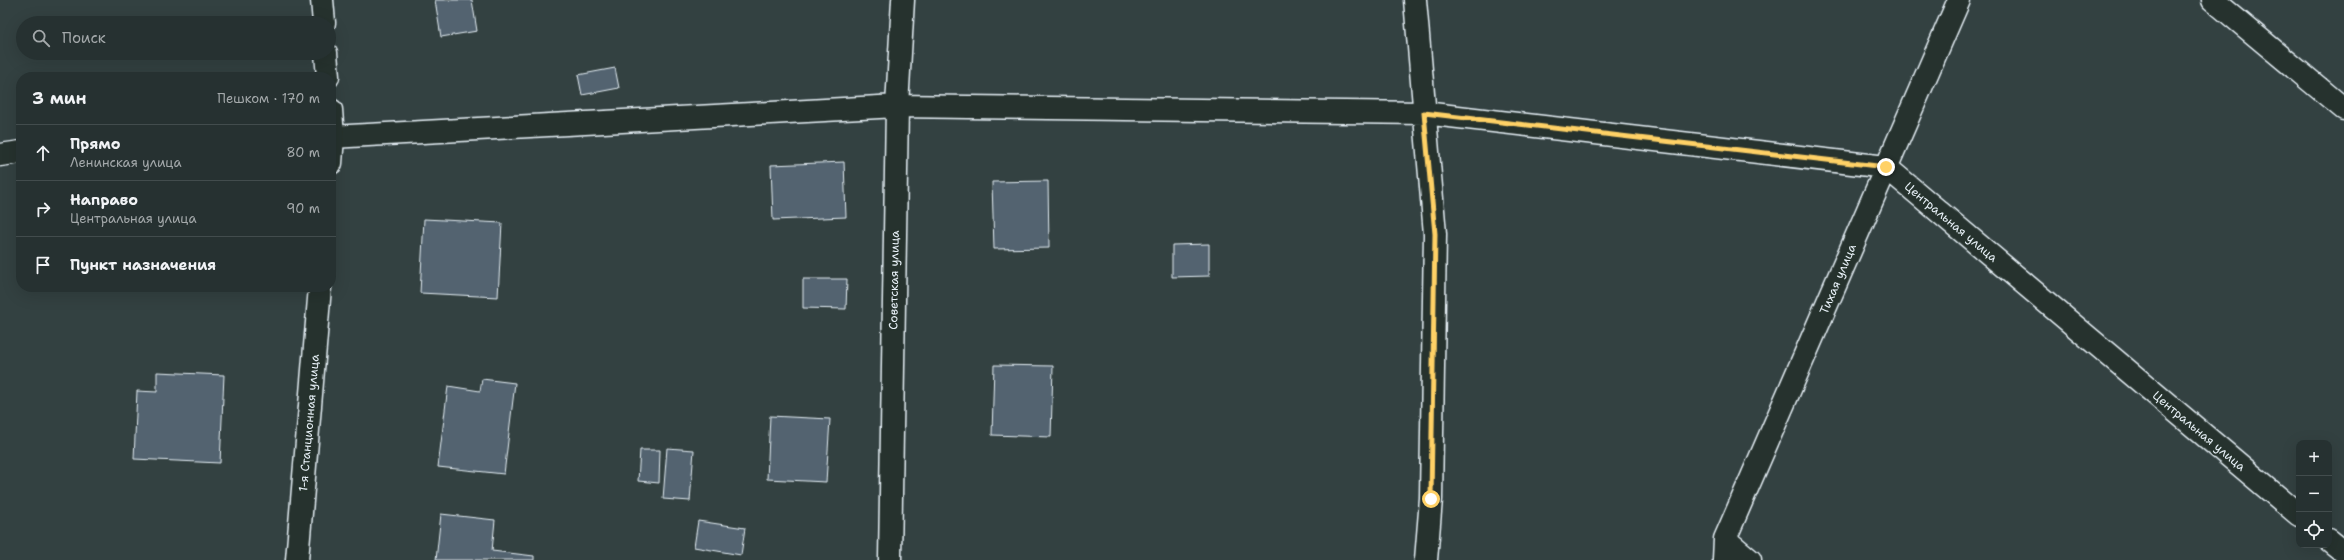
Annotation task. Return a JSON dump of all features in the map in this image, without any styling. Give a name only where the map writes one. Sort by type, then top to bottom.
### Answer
[{"type":"street","points":[[322,0],[323,16]]},
{"type":"street","name":"Советская улица","points":[[890,560],[897,106],[903,0]]},
{"type":"street","points":[[1415,0],[1435,234],[1431,499],[1426,560]]},
{"type":"street","name":"Тихая улица","points":[[1725,550],[1886,167],[1959,0]]},
{"type":"street","points":[[2213,0],[2344,109]]},
{"type":"street","points":[[327,60],[328,72]]},
{"type":"street","points":[[336,137],[897,106],[1424,113],[1886,167]]},
{"type":"street","points":[[0,155],[16,153]]},
{"type":"street","name":"Центральная улица","points":[[1886,167],[2296,512]]},
{"type":"street","name":"1-я Станционная улица","points":[[297,560],[320,292]]},
{"type":"street","points":[[2332,542],[2344,552]]},
{"type":"street","points":[[1725,550],[1750,560]]},
{"type":"building","points":[[435,0],[472,0],[477,31],[441,37]]},
{"type":"building","points":[[615,68],[619,88],[582,95],[578,75]]},
{"type":"building","points":[[844,162],[846,217],[773,220],[771,165]]},
{"type":"building","points":[[1048,181],[1049,248],[994,249],[992,182]]},
{"type":"building","points":[[424,219],[502,223],[498,297],[420,293]]},
{"type":"building","points":[[1209,244],[1209,276],[1172,277],[1172,245]]},
{"type":"building","points":[[803,279],[847,279],[846,309],[803,308]]},
{"type":"building","points":[[994,365],[1053,366],[1051,437],[992,435]]},
{"type":"building","points":[[157,372],[224,375],[220,463],[134,459],[137,391],[157,392]]},
{"type":"building","points":[[482,379],[515,383],[504,474],[438,467],[448,386],[480,391]]},
{"type":"building","points":[[770,416],[830,419],[826,482],[767,479]]},
{"type":"building","points":[[667,448],[694,450],[690,501],[663,499]]},
{"type":"building","points":[[640,450],[660,450],[659,483],[638,481]]},
{"type":"building","points":[[441,514],[495,520],[492,551],[534,556],[534,560],[436,560]]},
{"type":"building","points":[[698,521],[745,528],[741,555],[694,547]]},
{"type":"route","points":[[1431,499],[1435,234],[1424,113],[1886,167]]}]
